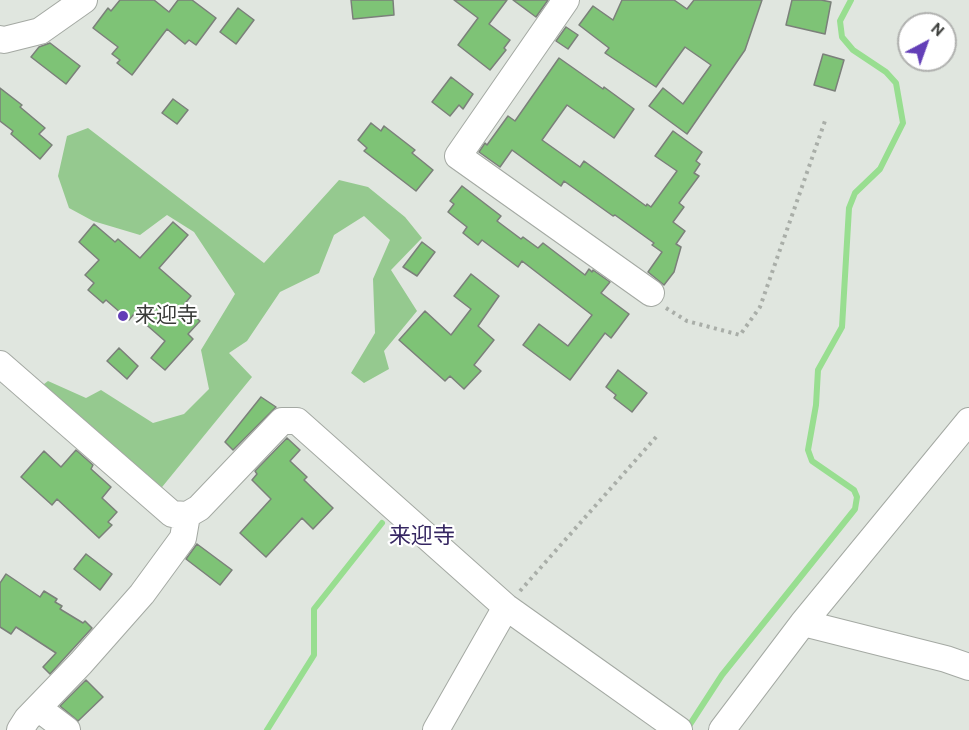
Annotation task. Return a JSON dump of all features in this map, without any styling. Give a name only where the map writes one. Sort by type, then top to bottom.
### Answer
[{"type":"street","points":[[0,39],[40,31],[84,0]]},
{"type":"street","points":[[566,0],[458,156],[651,293]]},
{"type":"street","points":[[0,364],[172,514],[187,515],[199,508],[282,421],[297,421],[506,607],[676,728]]},
{"type":"street","points":[[722,730],[803,623],[969,421]]},
{"type":"street","points":[[20,730],[27,719],[81,663],[142,594],[183,538],[187,515]]},
{"type":"street","points":[[436,730],[506,607]]},
{"type":"street","points":[[803,623],[946,659],[969,667]]},
{"type":"street","points":[[38,708],[67,730]]},
{"type":"path","points":[[651,293],[656,302],[687,321],[740,335],[760,307],[826,118]]},
{"type":"path","points":[[506,607],[657,436]]},
{"type":"green space","points":[[88,128],[264,263],[339,180],[368,187],[405,217],[422,238],[391,270],[417,311],[384,351],[389,369],[364,383],[351,373],[375,333],[373,279],[390,240],[364,216],[334,235],[319,273],[280,292],[247,341],[229,353],[252,377],[158,492],[39,388],[48,381],[86,398],[101,390],[153,423],[184,414],[209,389],[201,350],[235,294],[194,232],[167,215],[140,235],[93,221],[69,208],[58,176],[67,136]]},
{"type":"building","points":[[120,0],[154,0],[169,12],[178,0],[192,0],[216,18],[196,45],[189,40],[185,44],[167,29],[132,75],[117,63],[120,60],[112,54],[118,47],[93,28],[108,8],[111,11]]},
{"type":"building","points":[[351,0],[393,0],[394,15],[353,19]]},
{"type":"building","points":[[454,0],[507,0],[489,24],[510,40],[504,48],[506,50],[490,70],[458,45],[478,18]]},
{"type":"building","points":[[513,0],[548,0],[536,17]]},
{"type":"building","points":[[622,0],[674,0],[687,9],[694,0],[762,0],[745,50],[687,134],[649,106],[663,88],[683,104],[711,65],[685,47],[656,87],[605,53],[609,48],[579,25],[593,6],[613,20]]},
{"type":"building","points":[[792,0],[831,2],[825,34],[786,25]]},
{"type":"building","points":[[238,8],[254,20],[236,44],[220,32]]},
{"type":"building","points":[[566,27],[578,35],[568,49],[556,41]]},
{"type":"building","points":[[50,43],[80,66],[66,84],[31,57],[39,47]]},
{"type":"building","points":[[823,54],[844,60],[835,91],[814,85]]},
{"type":"building","points":[[559,58],[634,109],[614,138],[567,105],[542,140],[580,167],[584,161],[646,206],[647,204],[651,207],[677,171],[655,156],[673,131],[702,152],[696,161],[700,164],[694,173],[699,176],[679,203],[684,207],[673,222],[685,231],[676,244],[681,247],[674,272],[664,285],[648,272],[662,252],[652,245],[654,243],[564,181],[561,186],[512,150],[500,167],[479,152],[485,143],[487,145],[508,116],[515,121]]},
{"type":"building","points":[[451,77],[473,94],[463,109],[459,105],[450,116],[432,102]]},
{"type":"building","points":[[0,88],[22,105],[20,107],[45,128],[39,134],[52,145],[40,159],[11,134],[13,131],[0,121]]},
{"type":"building","points":[[173,99],[188,110],[177,124],[162,113]]},
{"type":"building","points":[[371,123],[381,131],[384,126],[415,150],[412,153],[433,170],[416,191],[364,151],[367,148],[358,140]]},
{"type":"building","points":[[462,186],[501,216],[497,221],[521,239],[523,237],[538,248],[543,243],[585,275],[589,269],[592,272],[593,270],[610,282],[601,293],[629,314],[611,338],[605,333],[570,380],[523,345],[539,324],[568,346],[592,315],[522,261],[518,267],[482,240],[478,245],[463,233],[467,227],[448,212],[454,204],[450,201]]},
{"type":"building","points":[[173,222],[188,235],[159,268],[191,296],[183,306],[200,321],[188,334],[193,339],[165,370],[151,358],[165,341],[134,314],[129,320],[106,300],[103,303],[88,290],[94,283],[85,275],[99,260],[79,242],[94,224],[115,242],[118,239],[140,258]]},
{"type":"building","points":[[422,242],[435,252],[417,276],[403,267]]},
{"type":"building","points":[[471,274],[499,296],[478,326],[494,340],[474,365],[481,371],[464,389],[450,376],[445,381],[399,340],[425,311],[451,335],[471,309],[454,296]]},
{"type":"building","points":[[119,348],[138,366],[127,379],[107,361]]},
{"type":"building","points":[[618,370],[647,393],[632,412],[614,398],[616,395],[606,387]]},
{"type":"building","points":[[261,397],[276,407],[233,450],[225,442]]},
{"type":"building","points":[[287,438],[300,450],[290,461],[307,477],[304,480],[333,508],[313,529],[302,518],[266,557],[240,533],[271,499],[252,480],[257,474],[255,471]]},
{"type":"building","points":[[76,450],[93,465],[91,469],[111,487],[102,498],[117,512],[108,522],[112,525],[99,538],[57,499],[52,505],[21,477],[44,451],[61,467]]},
{"type":"building","points":[[197,544],[232,570],[220,585],[186,559]]},
{"type":"building","points":[[86,554],[112,574],[100,590],[74,569]]},
{"type":"building","points":[[6,574],[40,597],[44,591],[57,599],[55,602],[62,606],[60,609],[83,623],[85,621],[92,628],[50,674],[43,667],[56,653],[16,627],[11,634],[0,627],[0,583]]},
{"type":"building","points":[[86,680],[103,697],[78,721],[60,706]]},
{"type":"waterway","points":[[687,729],[722,675],[855,509],[857,497],[854,490],[812,461],[808,450],[816,405],[818,370],[842,327],[849,208],[855,193],[880,169],[903,123],[896,83],[886,72],[853,50],[842,37],[840,21],[851,0]]},
{"type":"waterway","points":[[267,730],[314,655],[314,609],[382,523]]},
{"type":"place","name":"来迎寺","points":[[123,316]]},
{"type":"district","name":"来迎寺","points":[[422,537]]}]
